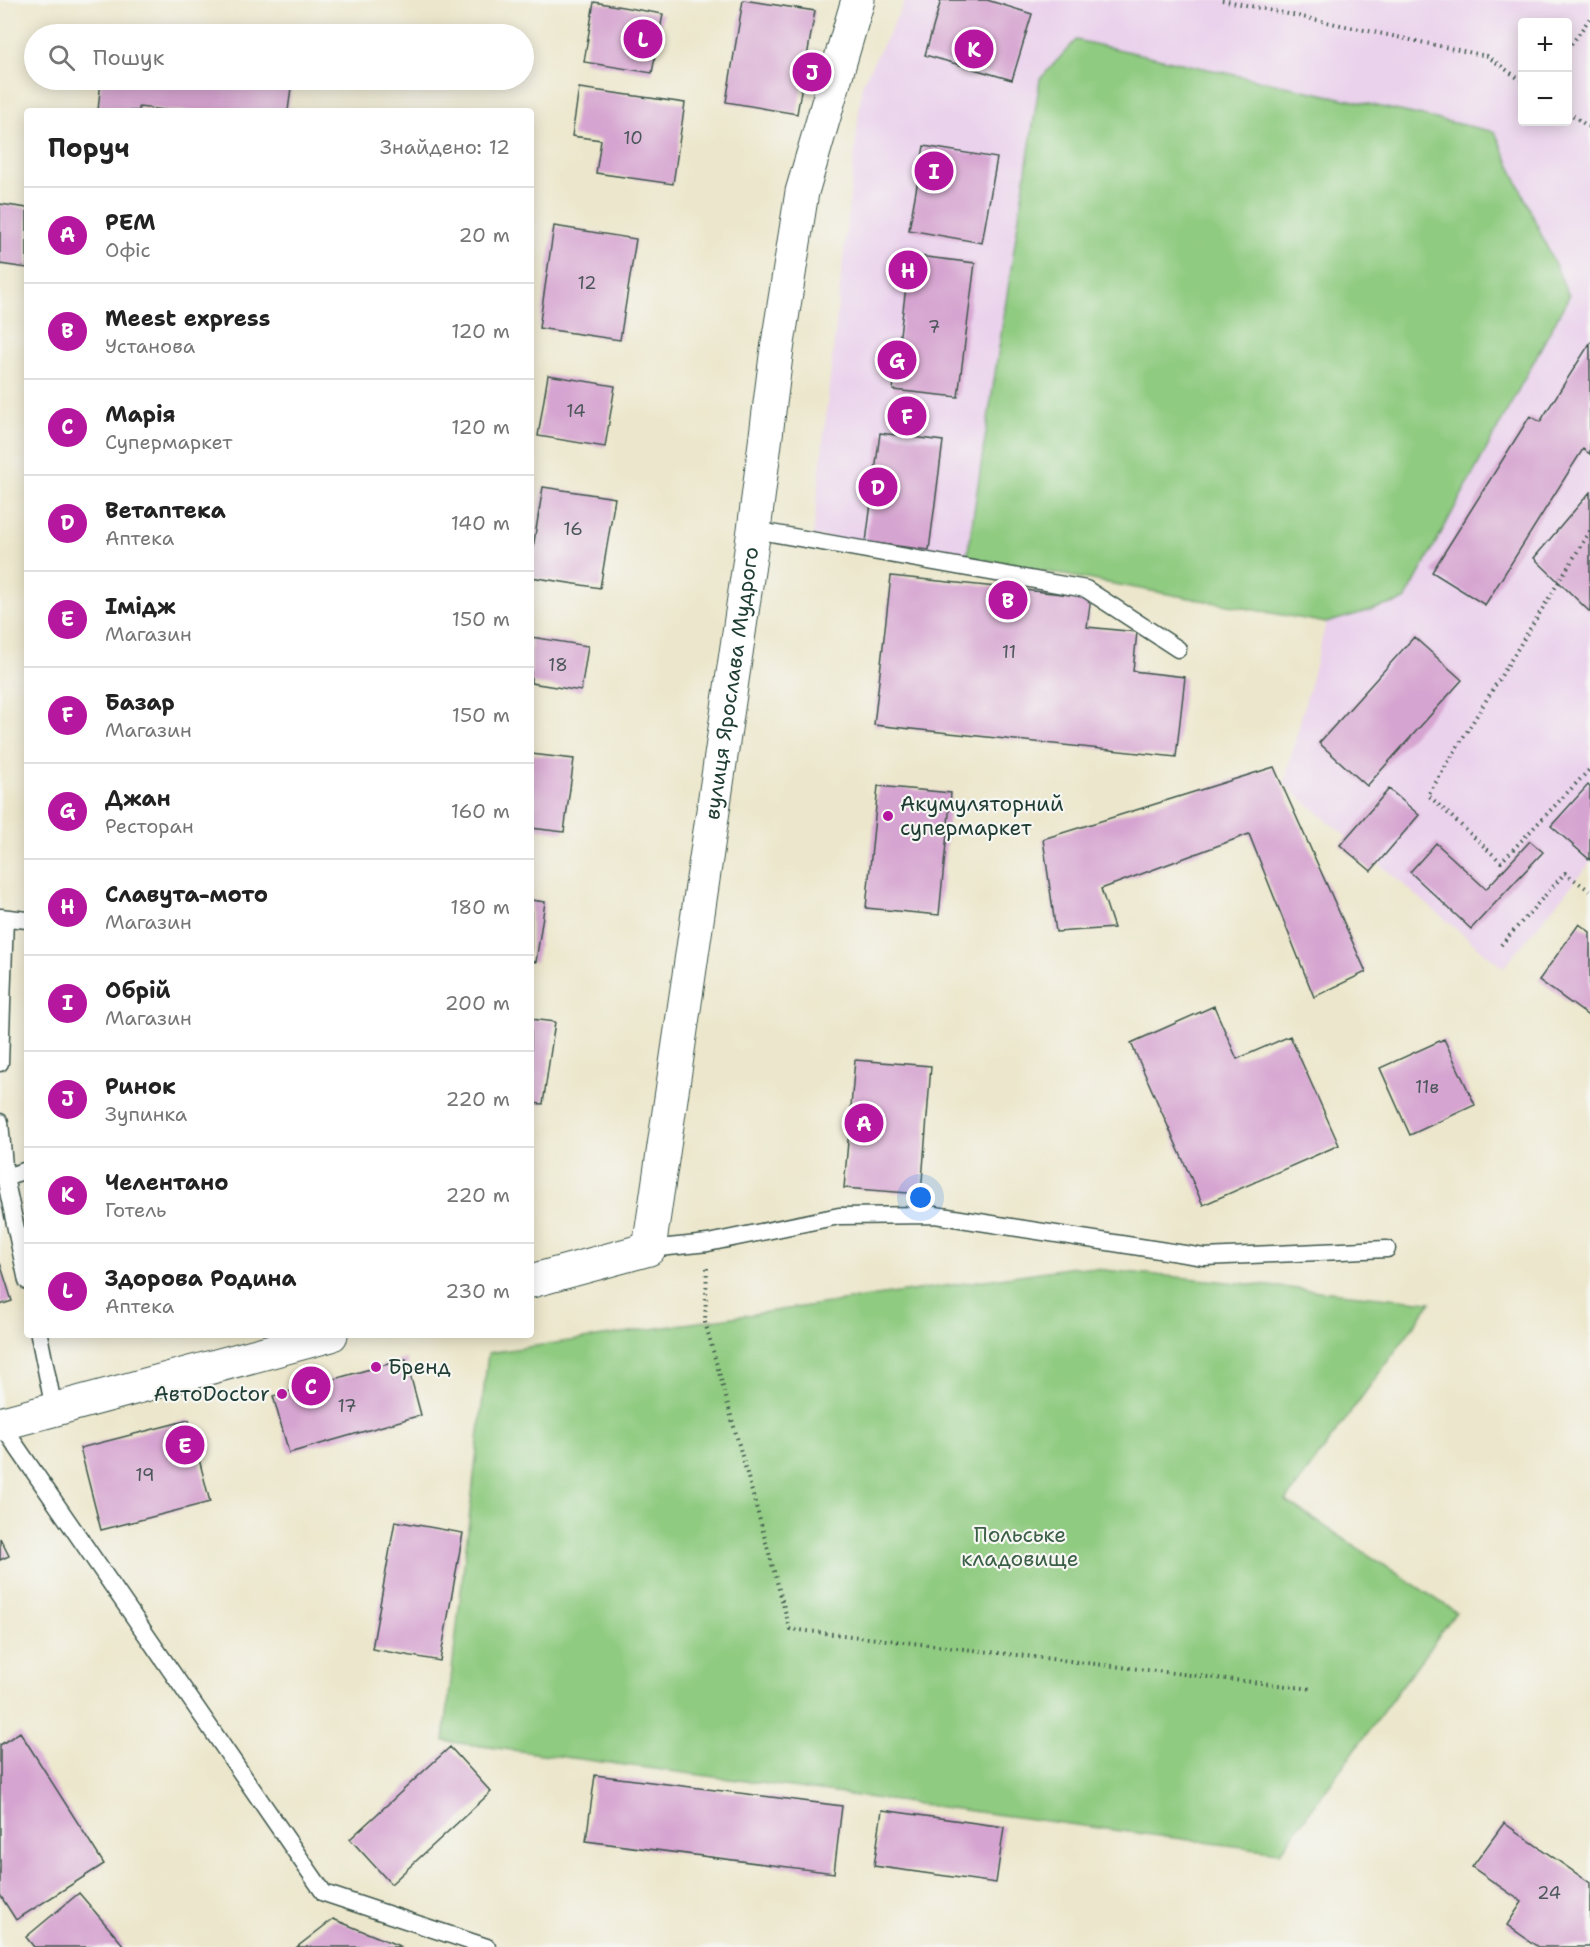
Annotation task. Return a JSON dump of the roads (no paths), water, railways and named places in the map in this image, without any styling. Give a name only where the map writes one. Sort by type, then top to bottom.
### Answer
[{"type":"street","name":"вулиця Ярослава Мудрого","points":[[649,1250],[754,530],[776,356],[802,192],[858,0]]},
{"type":"street","points":[[534,1280],[649,1250]]},
{"type":"street","points":[[0,1424],[320,1338]]},
{"type":"lane","points":[[754,530],[1086,589],[1178,649]]},
{"type":"lane","points":[[0,1063],[3,918],[24,920]]},
{"type":"lane","points":[[0,1122],[5,1177],[24,1267]]},
{"type":"lane","points":[[5,1177],[24,1171]]},
{"type":"lane","points":[[649,1250],[708,1243],[839,1216],[935,1215],[1204,1257],[1387,1249]]},
{"type":"lane","points":[[40,1338],[54,1409]]},
{"type":"lane","points":[[0,1424],[324,1893],[487,1947]]},
{"type":"place","name":"Здорова Родина","points":[[643,39]]},
{"type":"place","name":"Челентано","points":[[974,49]]},
{"type":"place","name":"Ринок","points":[[812,72]]},
{"type":"place","name":"Обрій","points":[[934,171]]},
{"type":"place","name":"Славута-мото","points":[[908,270]]},
{"type":"place","name":"Джан","points":[[897,360]]},
{"type":"place","name":"Базар","points":[[907,416]]},
{"type":"place","name":"Ветаптека","points":[[878,487]]},
{"type":"place","name":"Meest express","points":[[1008,600]]},
{"type":"place","name":"Акумуляторний супермаркет","points":[[888,816]]},
{"type":"place","name":"РЕМ","points":[[864,1123]]},
{"type":"place","name":"Бренд","points":[[376,1367]]},
{"type":"place","name":"Марія","points":[[311,1386]]},
{"type":"place","name":"АвтоDoctor","points":[[282,1394]]},
{"type":"place","name":"Імідж","points":[[185,1445]]},
{"type":"park label","name":"Польське кладовище","points":[[1020,1547]]}]
